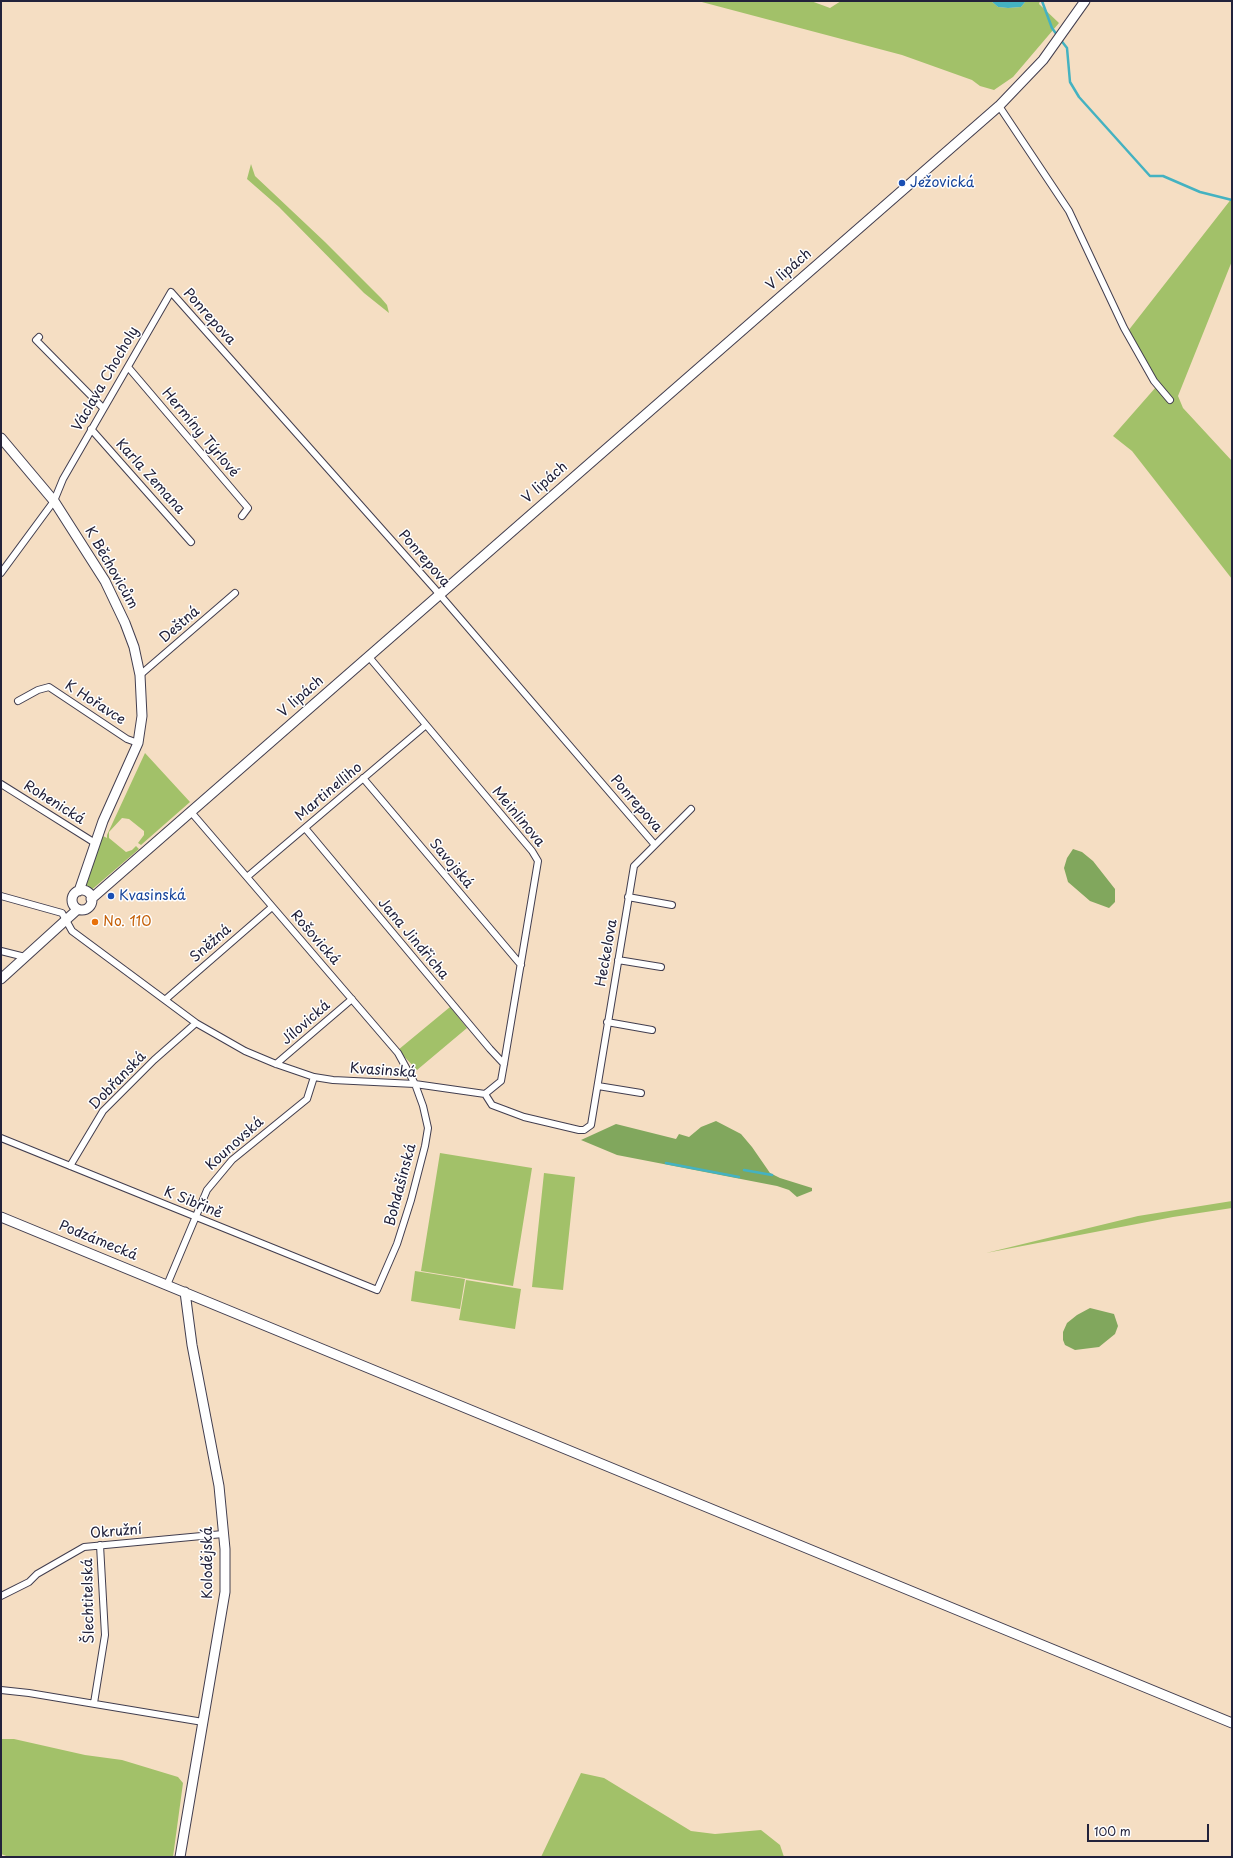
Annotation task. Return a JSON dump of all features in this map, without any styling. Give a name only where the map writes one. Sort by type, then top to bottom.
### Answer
[{"type":"street","name":"V lipách","points":[[91,899],[999,106],[1017,89],[1042,60],[1085,1]]},
{"type":"street","points":[[999,106],[1069,211],[1124,328],[1154,381],[1170,400]]},
{"type":"street","name":"Ponrepova","points":[[171,292],[440,595],[655,845]]},
{"type":"street","name":"Václava Chocholy","points":[[1,573],[54,501],[63,479],[171,292]]},
{"type":"street","points":[[39,336],[36,340],[103,408]]},
{"type":"street","name":"Hermíny Týrlové","points":[[128,367],[248,508],[242,516]]},
{"type":"street","name":"Karla Zemana","points":[[91,429],[191,542]]},
{"type":"street","name":"K Běchovicům","points":[[1,438],[54,501],[105,581],[125,623],[134,647],[140,675],[142,716],[138,743],[95,843],[79,890]]},
{"type":"street","name":"Deštná","points":[[140,675],[235,593]]},
{"type":"street","name":"Meinlinova","points":[[369,657],[536,857],[538,867],[504,1064],[500,1081],[485,1094]]},
{"type":"street","name":"K Hořavce","points":[[18,701],[38,690],[49,687],[127,739],[138,743]]},
{"type":"street","name":"Martinelliho","points":[[247,877],[426,725]]},
{"type":"street","name":"Savojská","points":[[363,778],[521,965]]},
{"type":"street","name":"Rohenická","points":[[1,784],[95,843]]},
{"type":"street","name":"Heckelova","points":[[485,1094],[492,1105],[524,1116],[578,1130],[584,1130],[590,1124],[598,1086],[607,1022],[623,937],[634,866],[691,809]]},
{"type":"street","name":"Rošovická","points":[[191,812],[401,1057],[415,1084]]},
{"type":"street","name":"Jana Jindřicha","points":[[305,828],[504,1064]]},
{"type":"street","points":[[79,890],[87,892],[91,899],[89,907],[83,910],[76,908],[72,896],[79,890]]},
{"type":"street","name":"Kvasinská","points":[[1,896],[62,913],[68,919],[72,931],[166,999],[196,1023],[245,1051],[276,1064],[314,1077],[366,1082],[415,1084],[485,1094]]},
{"type":"street","points":[[628,897],[672,905]]},
{"type":"street","name":"Sněžná","points":[[166,999],[272,907]]},
{"type":"street","points":[[1,979],[68,919],[76,908]]},
{"type":"street","points":[[1,951],[25,957]]},
{"type":"street","points":[[618,960],[661,967]]},
{"type":"street","name":"Jílovická","points":[[276,1064],[352,999]]},
{"type":"street","points":[[607,1022],[652,1030]]},
{"type":"street","name":"Dobřanská","points":[[70,1166],[103,1112],[148,1066],[196,1023]]},
{"type":"street","name":"Kounovská","points":[[167,1285],[194,1216],[206,1190],[232,1160],[307,1099],[314,1077]]},
{"type":"street","name":"Bohdašínská","points":[[377,1290],[397,1244],[411,1200],[425,1146],[428,1128],[424,1106],[415,1084]]},
{"type":"street","points":[[598,1086],[641,1094]]},
{"type":"street","name":"K Sibřině","points":[[1,1138],[377,1290]]},
{"type":"street","name":"Podzámecká","points":[[1,1216],[1232,1722]]},
{"type":"street","name":"Kolodějská","points":[[180,1857],[225,1592],[223,1534],[219,1486],[192,1345],[185,1292]]},
{"type":"street","name":"Okružní","points":[[1,1596],[29,1582],[37,1574],[84,1547],[223,1534]]},
{"type":"street","name":"Šlechtitelská","points":[[94,1704],[105,1635],[100,1545]]},
{"type":"street","points":[[1,1690],[29,1693],[203,1722]]},
{"type":"green space","points":[[698,1],[811,1],[830,8],[841,1],[991,1],[998,7],[1008,8],[1021,7],[1026,1],[1040,1],[1039,4],[1059,23],[1013,77],[994,90],[980,86],[972,80],[902,55]]},
{"type":"green space","points":[[251,164],[255,176],[325,242],[381,298],[387,305],[389,313],[364,293],[279,207],[247,179]]},
{"type":"green space","points":[[1232,198],[1232,261],[1178,396],[1183,408],[1232,461],[1232,579],[1132,451],[1113,436],[1156,387],[1128,331]]},
{"type":"green space","points":[[145,753],[190,802],[141,845],[138,843],[144,835],[144,831],[129,819],[122,818],[109,832],[109,838],[126,852],[132,850],[136,846],[139,849],[89,892],[85,888],[103,836],[107,838],[107,835]]},
{"type":"green space","points":[[1073,849],[1082,852],[1093,861],[1115,889],[1115,902],[1109,908],[1090,901],[1068,882],[1064,868],[1067,858]]},
{"type":"green space","points":[[450,1007],[467,1028],[417,1070],[398,1050]]},
{"type":"green space","points":[[716,1121],[741,1134],[770,1173],[780,1178],[812,1188],[812,1191],[797,1197],[789,1190],[777,1186],[617,1155],[581,1140],[616,1124],[676,1139],[679,1134],[689,1137],[701,1127]]},
{"type":"green space","points":[[440,1153],[532,1168],[513,1286],[421,1271]]},
{"type":"green space","points":[[544,1173],[575,1177],[563,1290],[532,1287]]},
{"type":"green space","points":[[1232,1201],[1232,1208],[1173,1217],[986,1253],[1138,1216]]},
{"type":"green space","points":[[415,1271],[465,1279],[460,1309],[411,1301]]},
{"type":"green space","points":[[466,1280],[521,1289],[515,1329],[459,1320]]},
{"type":"green space","points":[[1090,1308],[1114,1314],[1118,1326],[1115,1334],[1099,1347],[1075,1350],[1065,1345],[1063,1340],[1063,1332],[1067,1323],[1077,1315]]},
{"type":"green space","points":[[1,1739],[14,1739],[85,1755],[122,1760],[178,1777],[183,1783],[173,1857],[9,1857],[1,1854]]},
{"type":"green space","points":[[581,1773],[604,1778],[691,1831],[715,1834],[761,1830],[780,1845],[784,1857],[541,1857]]},
{"type":"water","points":[[991,1],[1026,1],[1021,7],[1008,8],[998,7]]},
{"type":"waterway","points":[[1042,1],[1052,28],[1057,35]]},
{"type":"waterway","points":[[1060,39],[1067,48],[1070,82],[1079,97],[1150,176],[1163,176],[1200,192],[1232,200]]},
{"type":"waterway","points":[[666,1163],[739,1177]]},
{"type":"waterway","points":[[744,1170],[772,1175]]},
{"type":"place","name":"Ježovická","points":[[902,183]]},
{"type":"place","name":"Kvasinská","points":[[111,896]]},
{"type":"place","name":"No. 110","points":[[95,922]]}]
